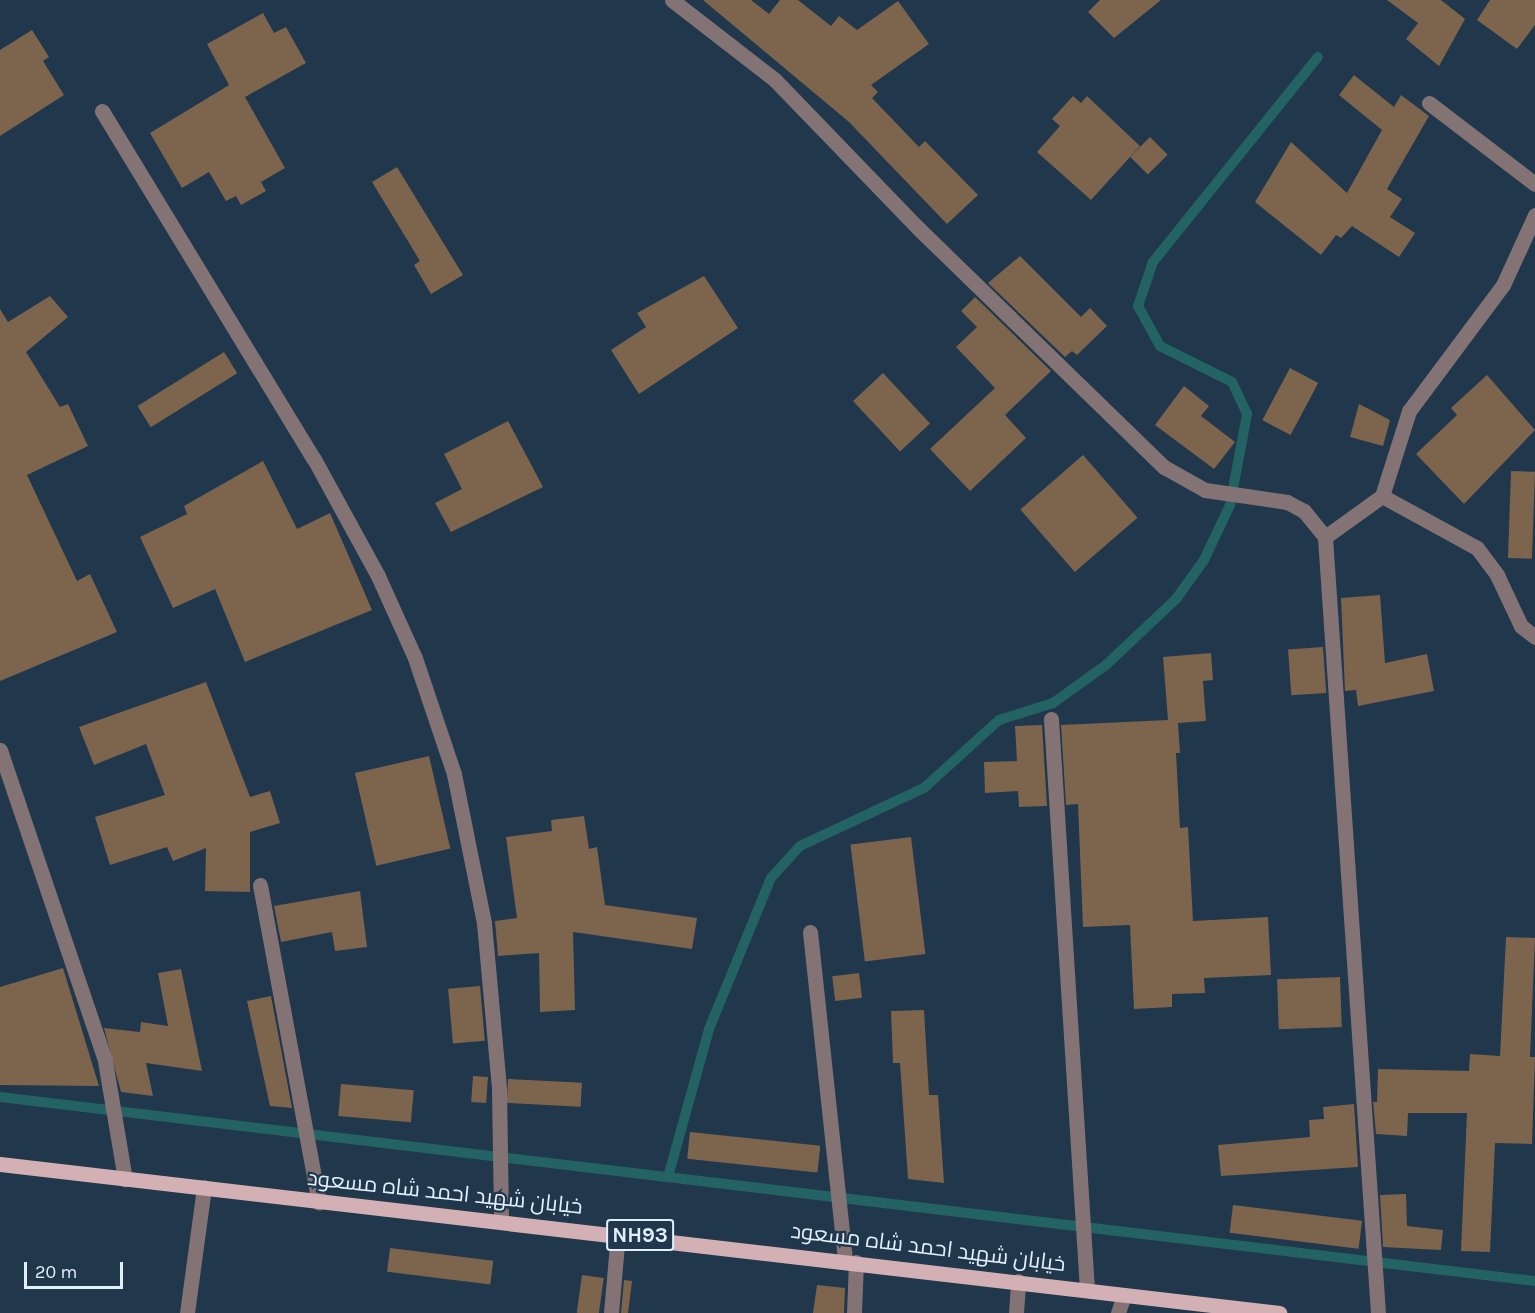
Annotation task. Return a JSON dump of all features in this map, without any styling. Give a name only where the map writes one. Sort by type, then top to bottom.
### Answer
[{"type":"main road","name":"خیابان شهید احمد شاه مسعود","points":[[0,1164],[204,1187],[319,1203],[618,1233],[1124,1294],[1211,1309],[1279,1313]]},
{"type":"street","points":[[672,0],[775,80],[995,305],[1164,467],[1205,490],[1287,502],[1304,511],[1325,537],[1378,1313]]},
{"type":"street","points":[[1429,103],[1535,184]]},
{"type":"street","points":[[102,111],[314,459],[378,576],[415,658],[454,774],[484,923],[499,1089],[501,1221]]},
{"type":"street","points":[[1325,537],[1382,496],[1409,411],[1503,285],[1535,216]]},
{"type":"street","points":[[1382,496],[1477,548],[1497,575],[1521,626],[1535,637]]},
{"type":"street","points":[[1051,719],[1087,1290]]},
{"type":"street","points":[[0,750],[105,1061],[125,1179]]},
{"type":"street","points":[[260,885],[319,1203]]},
{"type":"street","points":[[810,932],[850,1261],[854,1313]]},
{"type":"street","points":[[187,1313],[204,1187]]},
{"type":"street","points":[[611,1313],[618,1233]]},
{"type":"street","points":[[1016,1313],[1018,1281]]},
{"type":"street","points":[[1118,1313],[1124,1294]]},
{"type":"building","points":[[703,0],[751,0],[769,14],[780,0],[798,0],[831,26],[839,16],[857,30],[898,1],[929,44],[871,85],[878,92],[872,98],[919,147],[925,141],[978,195],[947,224],[849,122]]},
{"type":"building","points":[[1100,0],[1161,0],[1114,38],[1088,12]]},
{"type":"building","points":[[1387,0],[1441,0],[1465,19],[1439,66],[1406,39],[1418,23]]},
{"type":"building","points":[[1490,0],[1535,0],[1535,25],[1517,49],[1477,20]]},
{"type":"building","points":[[263,13],[274,33],[286,27],[306,63],[245,97],[285,168],[261,182],[266,191],[241,205],[236,196],[226,201],[209,172],[182,188],[150,133],[229,85],[207,44]]},
{"type":"building","points":[[32,30],[49,57],[43,61],[64,95],[0,136],[0,50]]},
{"type":"building","points":[[1354,75],[1394,107],[1401,95],[1429,116],[1387,189],[1402,199],[1390,217],[1415,233],[1399,257],[1352,226],[1341,238],[1336,235],[1321,255],[1255,202],[1291,142],[1347,193],[1382,130],[1339,95]]},
{"type":"building","points":[[1073,96],[1081,103],[1087,96],[1140,146],[1091,200],[1037,152],[1060,126],[1052,119]]},
{"type":"building","points":[[1150,137],[1168,155],[1148,174],[1130,157]]},
{"type":"building","points":[[397,167],[463,275],[431,294],[414,265],[420,261],[372,182]]},
{"type":"building","points":[[1020,256],[1081,317],[1090,308],[1107,326],[1077,355],[1072,351],[1065,357],[988,283]]},
{"type":"building","points":[[704,276],[738,328],[639,394],[611,350],[646,327],[637,313]]},
{"type":"building","points":[[50,296],[68,317],[26,352],[60,407],[68,404],[88,446],[27,475],[77,581],[90,574],[117,632],[0,681],[0,309],[8,322]]},
{"type":"building","points":[[975,297],[1051,371],[1005,415],[1026,438],[970,491],[930,449],[995,388],[956,347],[977,327],[961,311]]},
{"type":"building","points":[[224,352],[237,373],[151,427],[137,406]]},
{"type":"building","points":[[1290,368],[1318,383],[1291,435],[1262,420]]},
{"type":"building","points":[[883,373],[930,423],[900,451],[853,401]]},
{"type":"building","points":[[1487,375],[1535,430],[1464,504],[1416,454],[1457,415],[1451,408]]},
{"type":"building","points":[[1184,386],[1209,406],[1201,416],[1235,442],[1214,469],[1155,425]]},
{"type":"building","points":[[1359,404],[1390,420],[1383,446],[1350,437]]},
{"type":"building","points":[[508,421],[543,487],[451,532],[435,503],[462,489],[444,454]]},
{"type":"building","points":[[1083,455],[1137,518],[1075,572],[1020,509]]},
{"type":"building","points":[[263,461],[297,529],[330,513],[372,610],[245,662],[215,589],[173,608],[140,537],[187,514],[184,506]]},
{"type":"building","points":[[1511,471],[1535,472],[1532,559],[1508,558]]},
{"type":"building","points":[[1380,595],[1385,663],[1427,654],[1434,691],[1358,706],[1356,690],[1345,691],[1341,598]]},
{"type":"building","points":[[1323,647],[1326,693],[1291,695],[1288,649]]},
{"type":"building","points":[[1211,653],[1213,680],[1203,681],[1206,721],[1178,723],[1180,753],[1176,753],[1180,828],[1188,827],[1193,921],[1268,917],[1271,975],[1204,978],[1205,993],[1172,994],[1172,1007],[1134,1009],[1130,925],[1083,927],[1078,804],[1066,805],[1061,725],[1168,720],[1163,657]]},
{"type":"building","points":[[206,682],[250,797],[270,791],[280,823],[250,832],[250,892],[205,891],[206,848],[173,861],[167,847],[110,865],[95,817],[165,795],[146,744],[94,765],[79,727]]},
{"type":"building","points":[[1042,725],[1047,806],[1019,807],[1018,791],[985,793],[984,762],[1017,761],[1015,726]]},
{"type":"building","points":[[429,756],[450,849],[376,866],[355,773]]},
{"type":"building","points":[[584,816],[589,849],[597,847],[605,905],[697,918],[692,949],[573,932],[575,1010],[540,1012],[539,953],[498,956],[495,921],[517,918],[506,837],[552,831],[551,820]]},
{"type":"building","points":[[911,837],[925,954],[865,962],[850,844]]},
{"type":"building","points":[[360,891],[367,947],[335,951],[332,932],[281,942],[274,906]]},
{"type":"building","points":[[1506,937],[1535,938],[1530,1057],[1535,1057],[1532,1144],[1495,1143],[1490,1252],[1461,1251],[1467,1113],[1408,1113],[1407,1136],[1376,1134],[1373,1102],[1377,1102],[1378,1069],[1469,1071],[1470,1054],[1500,1056]]},
{"type":"building","points":[[63,968],[99,1086],[0,1085],[0,987]]},
{"type":"building","points":[[181,969],[202,1071],[146,1063],[153,1096],[121,1092],[104,1028],[140,1032],[141,1022],[168,1026],[158,973]]},
{"type":"building","points":[[859,973],[862,998],[835,1001],[832,976]]},
{"type":"building","points":[[1340,977],[1342,1027],[1279,1029],[1277,979]]},
{"type":"building","points":[[480,986],[485,1041],[453,1044],[448,989]]},
{"type":"building","points":[[271,996],[292,1108],[270,1106],[247,1001]]},
{"type":"building","points":[[924,1010],[929,1095],[938,1095],[944,1183],[908,1179],[900,1063],[893,1063],[891,1011]]},
{"type":"building","points":[[473,1076],[488,1077],[486,1103],[471,1102]]},
{"type":"building","points":[[508,1079],[582,1083],[581,1107],[507,1103]]},
{"type":"building","points":[[341,1084],[414,1090],[411,1122],[338,1116]]},
{"type":"building","points":[[1354,1104],[1358,1167],[1221,1176],[1218,1145],[1310,1137],[1309,1120],[1324,1119],[1323,1107]]},
{"type":"building","points":[[690,1132],[820,1146],[817,1173],[687,1159]]},
{"type":"building","points":[[1406,1194],[1407,1226],[1443,1230],[1441,1250],[1383,1247],[1380,1195]]},
{"type":"building","points":[[1233,1205],[1362,1221],[1359,1249],[1230,1233]]},
{"type":"building","points":[[390,1248],[493,1261],[490,1284],[387,1272]]},
{"type":"building","points":[[582,1275],[604,1278],[599,1313],[577,1313]]},
{"type":"building","points":[[624,1280],[632,1281],[628,1313],[621,1313]]},
{"type":"building","points":[[817,1285],[845,1288],[844,1313],[813,1313]]},
{"type":"waterway","points":[[668,1177],[709,1029],[771,878],[800,846],[924,788],[999,720],[1053,703],[1106,665],[1176,599],[1204,560],[1230,505],[1247,414],[1232,382],[1160,346],[1138,306],[1153,262],[1318,57]]},
{"type":"waterway","points":[[0,1097],[1535,1281]]}]
